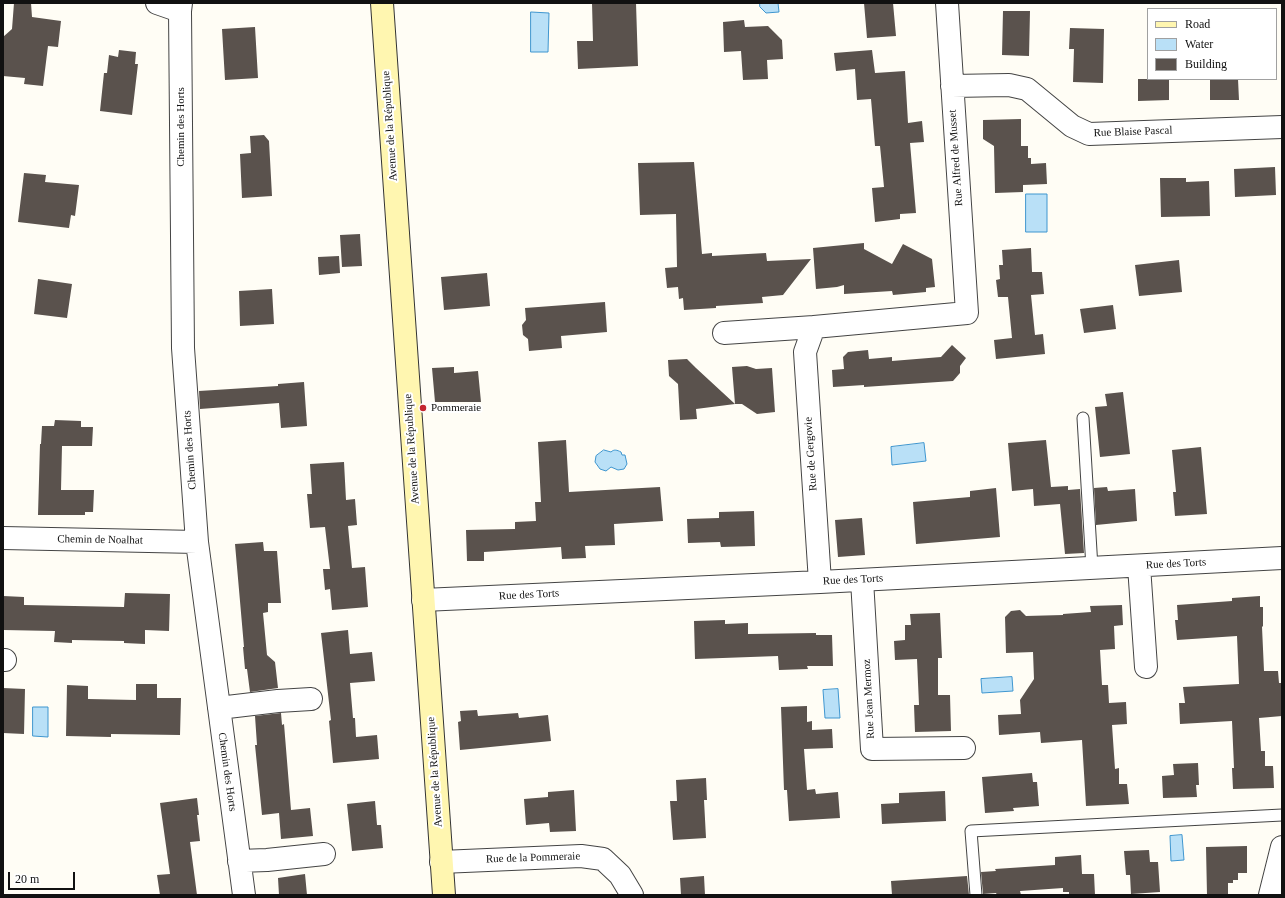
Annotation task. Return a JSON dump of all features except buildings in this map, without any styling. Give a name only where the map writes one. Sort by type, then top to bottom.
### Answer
[{"type":"street","points":[[157,3],[181,7]]},
{"type":"street","name":"Avenue de la République","points":[[382,3],[444,895]]},
{"type":"street","name":"Rue Alfred de Musset","points":[[814,327],[967,313],[947,3]]},
{"type":"street","name":"Chemin des Horts","points":[[181,7],[183,348],[197,542],[244,895]]},
{"type":"street","name":"Rue Blaise Pascal","points":[[952,86],[1009,85],[1027,89],[1072,126],[1089,134],[1282,127]]},
{"type":"street","points":[[724,333],[814,327]]},
{"type":"street","name":"Rue de Gergovie","points":[[814,327],[804,352],[820,582]]},
{"type":"street","name":"Chemin de Noalhat","points":[[3,538],[197,542]]},
{"type":"street","name":"Rue des Torts","points":[[423,600],[862,580],[1282,558]]},
{"type":"street","points":[[1139,566],[1146,667]]},
{"type":"street","name":"Rue Jean Mermoz","points":[[862,580],[872,749],[964,748]]},
{"type":"street","points":[[219,708],[278,701],[311,699]]},
{"type":"street","points":[[1270,895],[1282,847]]},
{"type":"street","points":[[239,861],[267,860],[324,854]]},
{"type":"street","name":"Rue de la Pommeraie","points":[[441,862],[581,856],[602,859],[620,875],[632,895]]},
{"type":"lane","points":[[1083,418],[1092,568]]},
{"type":"lane","points":[[976,895],[971,831],[1282,815]]},
{"type":"water","points":[[760,3],[778,3],[779,12],[766,13],[760,7]]},
{"type":"water","points":[[531,12],[549,13],[548,52],[531,52]]},
{"type":"water","points":[[1026,194],[1047,194],[1047,232],[1026,232]]},
{"type":"water","points":[[924,443],[926,461],[892,465],[891,447]]},
{"type":"water","points":[[604,450],[611,452],[613,450],[617,450],[621,452],[622,455],[625,455],[627,464],[624,469],[618,470],[611,467],[606,471],[600,469],[595,462],[596,456]]},
{"type":"water","points":[[1012,677],[1013,691],[982,693],[981,679]]},
{"type":"water","points":[[838,689],[840,718],[825,718],[823,690]]},
{"type":"water","points":[[33,707],[48,707],[48,737],[33,736]]},
{"type":"water","points":[[1182,835],[1184,860],[1171,861],[1170,836]]},
{"type":"place","name":"Pommeraie","points":[[423,408]]}]
